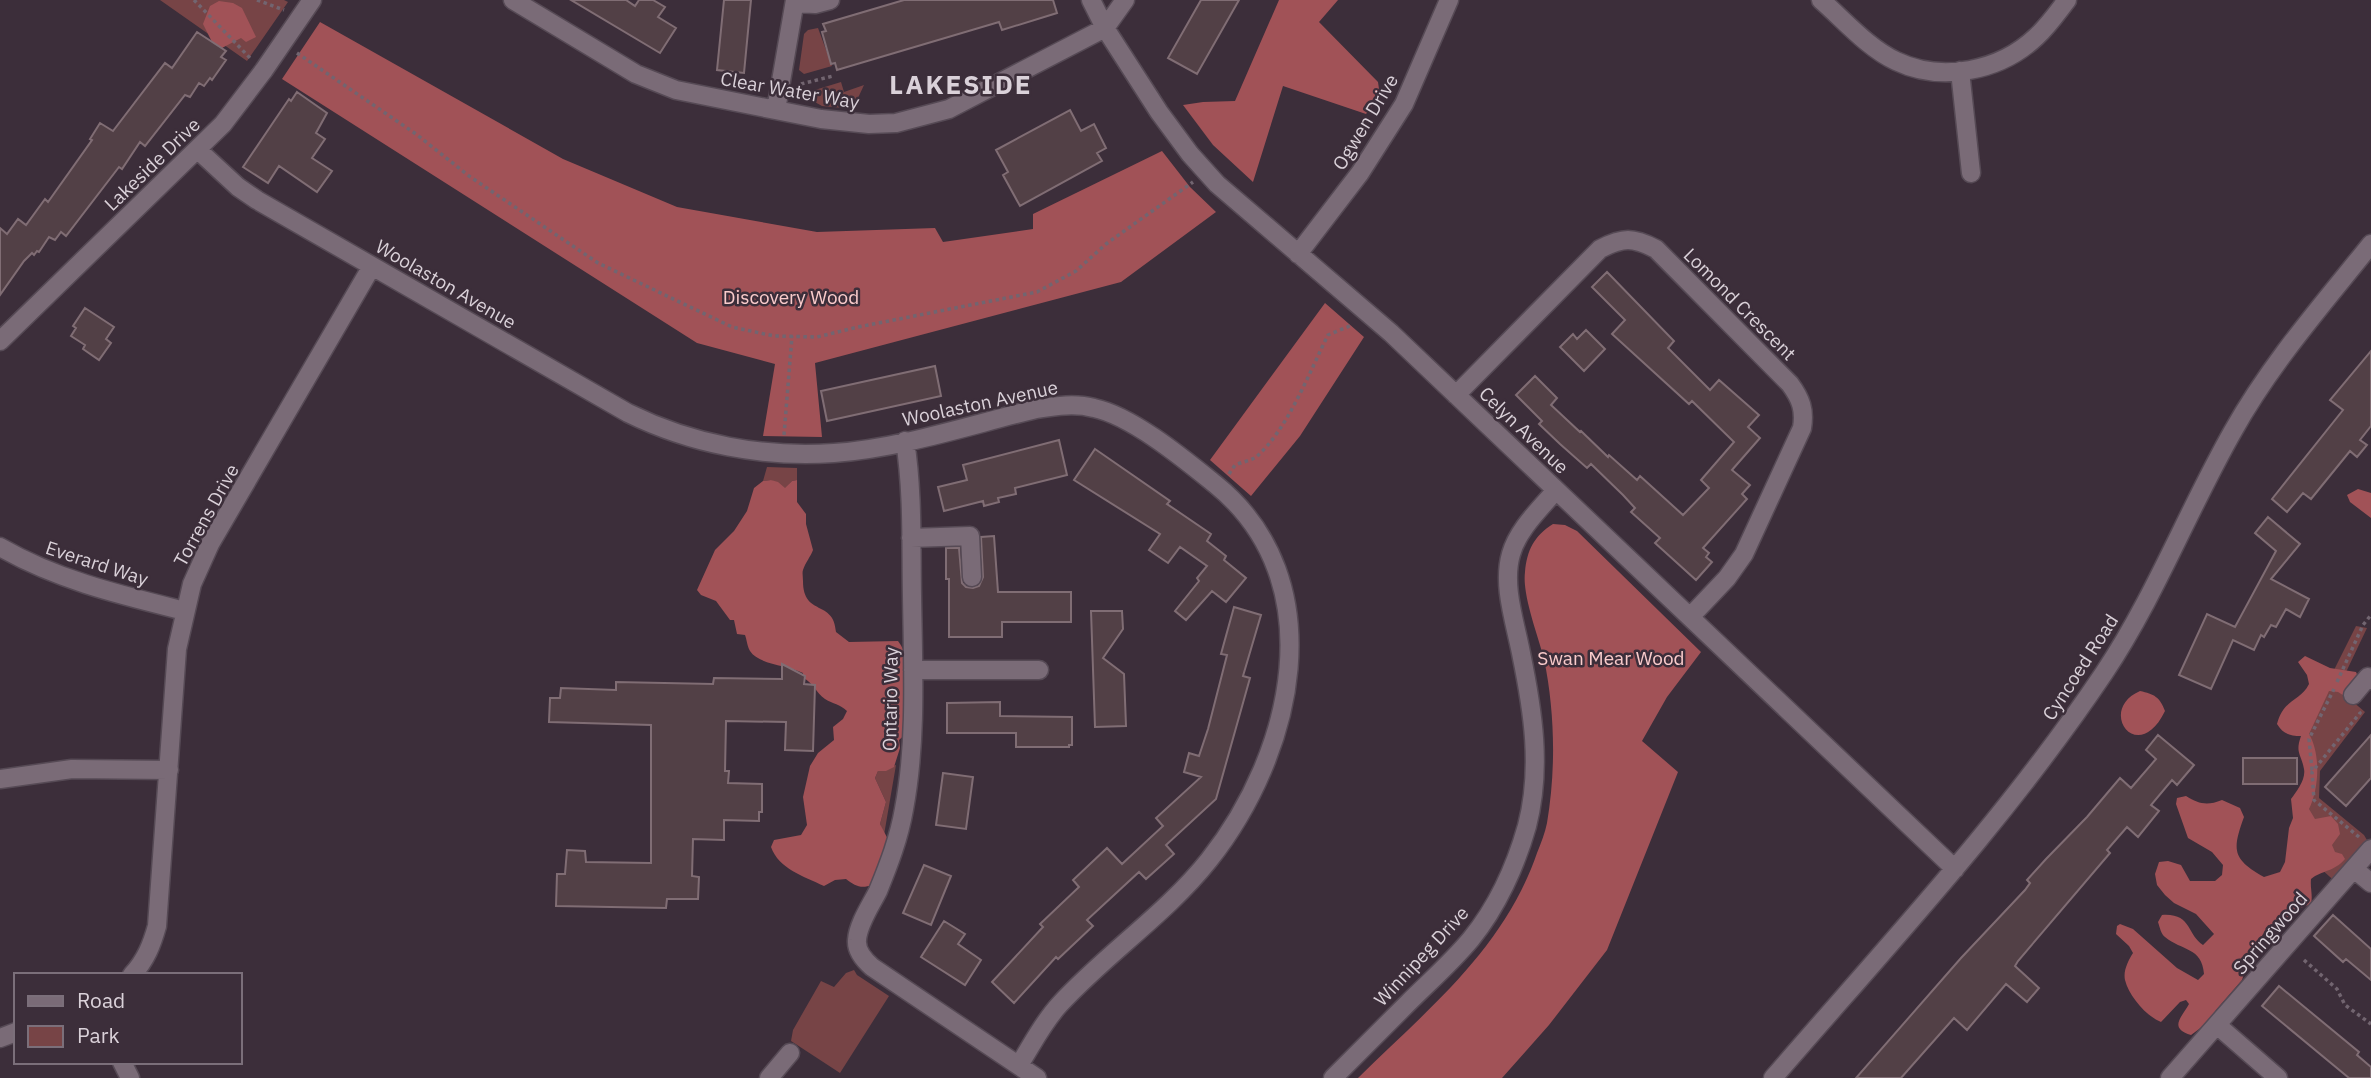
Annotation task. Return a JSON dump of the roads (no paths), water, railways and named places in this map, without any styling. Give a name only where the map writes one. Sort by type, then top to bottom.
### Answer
[{"type":"street","name":"Lakeside Drive","points":[[0,341],[198,150],[235,110],[313,0]]},
{"type":"street","name":"Clear Water Way","points":[[513,0],[602,54],[657,83],[698,95],[856,124],[896,123],[949,109],[1105,29]]},
{"type":"street","points":[[776,110],[795,2],[815,4],[830,0]]},
{"type":"street","name":"Celyn Avenue","points":[[1091,0],[1105,29],[1159,112],[1190,155],[1206,172],[1457,395],[1955,869]]},
{"type":"street","points":[[1105,29],[1125,0]]},
{"type":"street","name":"Ogwen Drive","points":[[1298,254],[1360,173],[1399,113],[1449,0]]},
{"type":"street","points":[[1821,0],[1875,48],[1894,61],[1916,69],[1939,72],[1960,71],[1999,62],[2035,38],[2067,0]]},
{"type":"street","points":[[1960,71],[1970,173]]},
{"type":"street","name":"Woolaston Avenue","points":[[198,150],[238,187],[257,200],[628,413],[680,434],[729,447],[794,454],[835,453],[905,441],[1036,409],[1082,405],[1130,423],[1189,463],[1221,488],[1244,512],[1266,542],[1284,585],[1286,597],[1290,633],[1289,660],[1286,687],[1273,739],[1234,825],[1207,863],[1058,1005],[1018,1065]]},
{"type":"street","name":"Lomond Crescent","points":[[1457,395],[1600,248],[1628,238],[1656,249],[1790,384],[1799,396],[1804,413],[1802,428],[1744,554],[1727,578],[1690,617]]},
{"type":"street","name":"Cyncoed Road","points":[[1773,1078],[2009,805],[2106,671],[2146,602],[2247,407],[2282,356],[2371,244]]},
{"type":"street","name":"Torrens Drive","points":[[134,973],[145,959],[157,926],[177,649],[192,584],[211,544],[372,266]]},
{"type":"street","name":"Ontario Way","points":[[905,441],[910,483],[913,670],[911,749],[901,824],[890,862],[859,929],[858,948],[872,967],[1018,1065]]},
{"type":"street","name":"Winnipeg Drive","points":[[1333,1078],[1471,939],[1493,907],[1513,867],[1532,801],[1536,755],[1533,716],[1510,594],[1509,563],[1511,551],[1522,531],[1556,489]]},
{"type":"street","points":[[911,538],[970,536],[972,577]]},
{"type":"street","name":"Everard Way","points":[[0,547],[65,578],[185,611]]},
{"type":"street","points":[[913,670],[1040,670]]},
{"type":"street","points":[[2348,700],[2368,677],[2371,680]]},
{"type":"street","points":[[0,779],[72,769],[169,770]]},
{"type":"street","name":"Springwood","points":[[2170,1078],[2354,869],[2366,845]]},
{"type":"street","points":[[2354,869],[2371,883]]},
{"type":"street","points":[[2217,1025],[2278,1078]]},
{"type":"street","points":[[769,1078],[789,1053]]},
{"type":"street","points":[[1018,1065],[1037,1078]]},
{"type":"district","name":"LAKESIDE","points":[[961,84]]},
{"type":"park label","name":"Discovery Wood","points":[[791,297]]},
{"type":"park label","name":"Swan Mear Wood","points":[[1611,658]]}]
